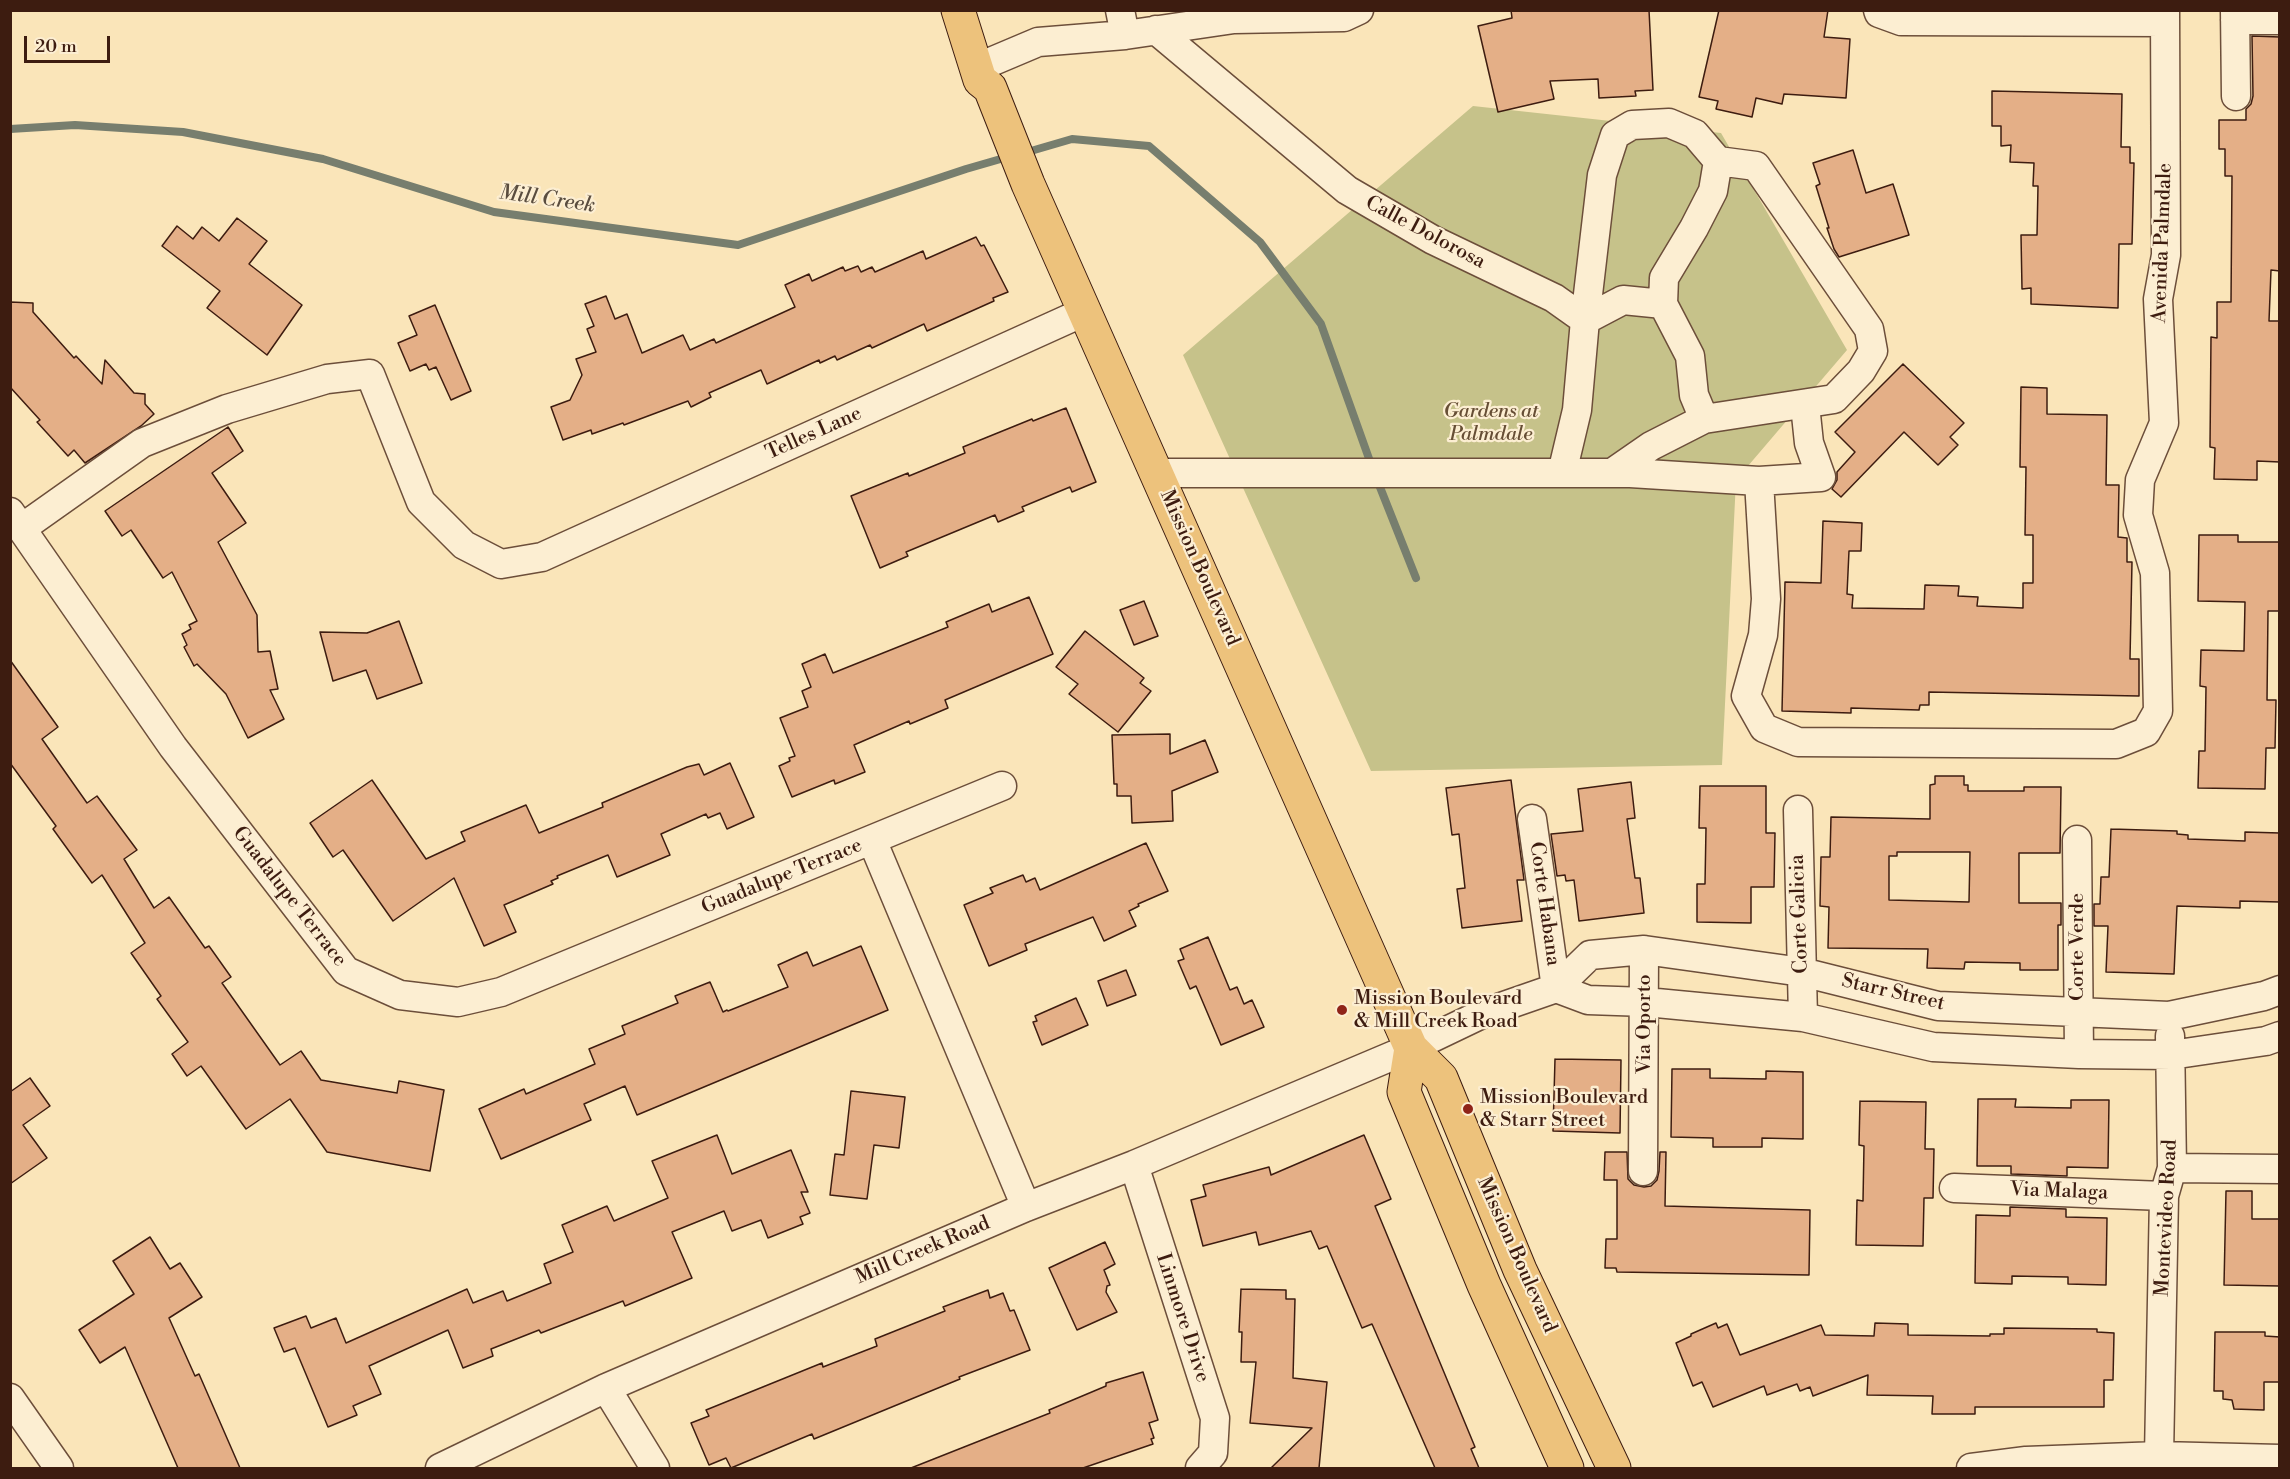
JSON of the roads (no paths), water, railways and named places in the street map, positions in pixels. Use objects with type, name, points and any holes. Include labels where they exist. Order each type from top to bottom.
[{"type":"main road","name":"Mission Boulevard","points":[[958,10],[980,80],[991,74]]},
{"type":"main road","name":"Mission Boulevard","points":[[979,10],[1002,119],[1028,184],[1411,1048],[1441,1077],[1520,1270],[1614,1468]]},
{"type":"main road","name":"Mission Boulevard","points":[[1411,1048],[1404,1092],[1484,1284],[1567,1468]]},
{"type":"street","points":[[991,74],[1038,42],[1122,22],[1156,30],[1234,19],[1344,16],[1359,10]]},
{"type":"street","name":"Avenida Palmdale","points":[[1759,481],[1766,599],[1762,636],[1746,696],[1764,728],[1798,742],[2116,744],[2146,732],[2158,711],[2155,573],[2138,515],[2140,480],[2164,423],[2158,300],[2166,255],[2165,16],[1995,16],[1902,21],[1879,13],[1878,10]]},
{"type":"street","points":[[2236,96],[2235,15],[2280,20]]},
{"type":"street","name":"Calle Dolorosa","points":[[1156,30],[1347,190],[1433,240],[1554,298],[1585,320]]},
{"type":"street","points":[[1562,473],[1577,410],[1602,176],[1615,135],[1632,125],[1669,123],[1695,134],[1718,161],[1756,166],[1869,329],[1873,351],[1861,371],[1834,399],[1704,419],[1651,446],[1611,473]]},
{"type":"street","points":[[1704,419],[1694,395],[1690,356],[1663,304],[1664,278],[1713,191],[1718,161]]},
{"type":"street","points":[[1585,320],[1623,300],[1663,304]]},
{"type":"street","name":"Telles Lane","points":[[16,520],[142,443],[226,410],[316,382],[370,374],[421,502],[464,545],[501,564],[542,557],[1086,311]]},
{"type":"street","points":[[1156,473],[1611,473],[1759,481],[1821,477],[1809,443],[1804,405]]},
{"type":"street","name":"Guadalupe Terrace","points":[[16,520],[173,747],[346,971],[400,995],[458,1002],[501,992],[1002,786]]},
{"type":"street","name":"Corte Galicia","points":[[1798,810],[1803,1017]]},
{"type":"street","name":"Corte Habana","points":[[1532,819],[1556,988]]},
{"type":"street","name":"Guadalupe Terrace","points":[[872,840],[1026,1207]]},
{"type":"street","name":"Corte Verde","points":[[2077,840],[2079,1054]]},
{"type":"street","name":"Starr Street","points":[[1411,1048],[1485,1013],[1556,988],[1590,955],[1644,950],[1802,972],[1938,1006],[2169,1016],[2264,996],[2280,990]]},
{"type":"street","name":"Via Oporto","points":[[1643,1171],[1646,1002],[1644,950]]},
{"type":"street","points":[[1556,988],[1588,1000],[1646,1002],[1803,1017],[1933,1047],[2079,1054],[2171,1055],[2266,1041],[2280,1036]]},
{"type":"street","name":"Montevideo Road","points":[[2159,1456],[2164,1196],[2172,1168],[2169,1016]]},
{"type":"street","name":"Mill Creek Road","points":[[440,1468],[606,1388],[1026,1207],[1134,1165],[1411,1048]]},
{"type":"street","name":"Linmore Drive","points":[[1134,1165],[1215,1419],[1213,1453],[1200,1468]]},
{"type":"street","points":[[2172,1168],[2280,1169]]},
{"type":"street","name":"Via Malaga","points":[[1954,1188],[2164,1196]]},
{"type":"street","points":[[606,1388],[655,1468]]},
{"type":"street","points":[[10,1398],[59,1468]]},
{"type":"street","points":[[1971,1468],[2026,1461],[2159,1456],[2280,1459]]},
{"type":"waterway","name":"Mill Creek","points":[[10,129],[75,125],[183,132],[323,159],[494,212],[738,245],[1011,156]]},
{"type":"waterway","points":[[1024,153],[1072,139],[1149,146],[1260,242],[1321,324],[1372,467],[1416,578]]},
{"type":"place","name":"Mission Boulevard & Mill Creek Road","points":[[1342,1010]]},
{"type":"place","name":"Mission Boulevard & Starr Street","points":[[1468,1109]]},
{"type":"park label","name":"Gardens at Palmdale","points":[[1491,424]]}]
